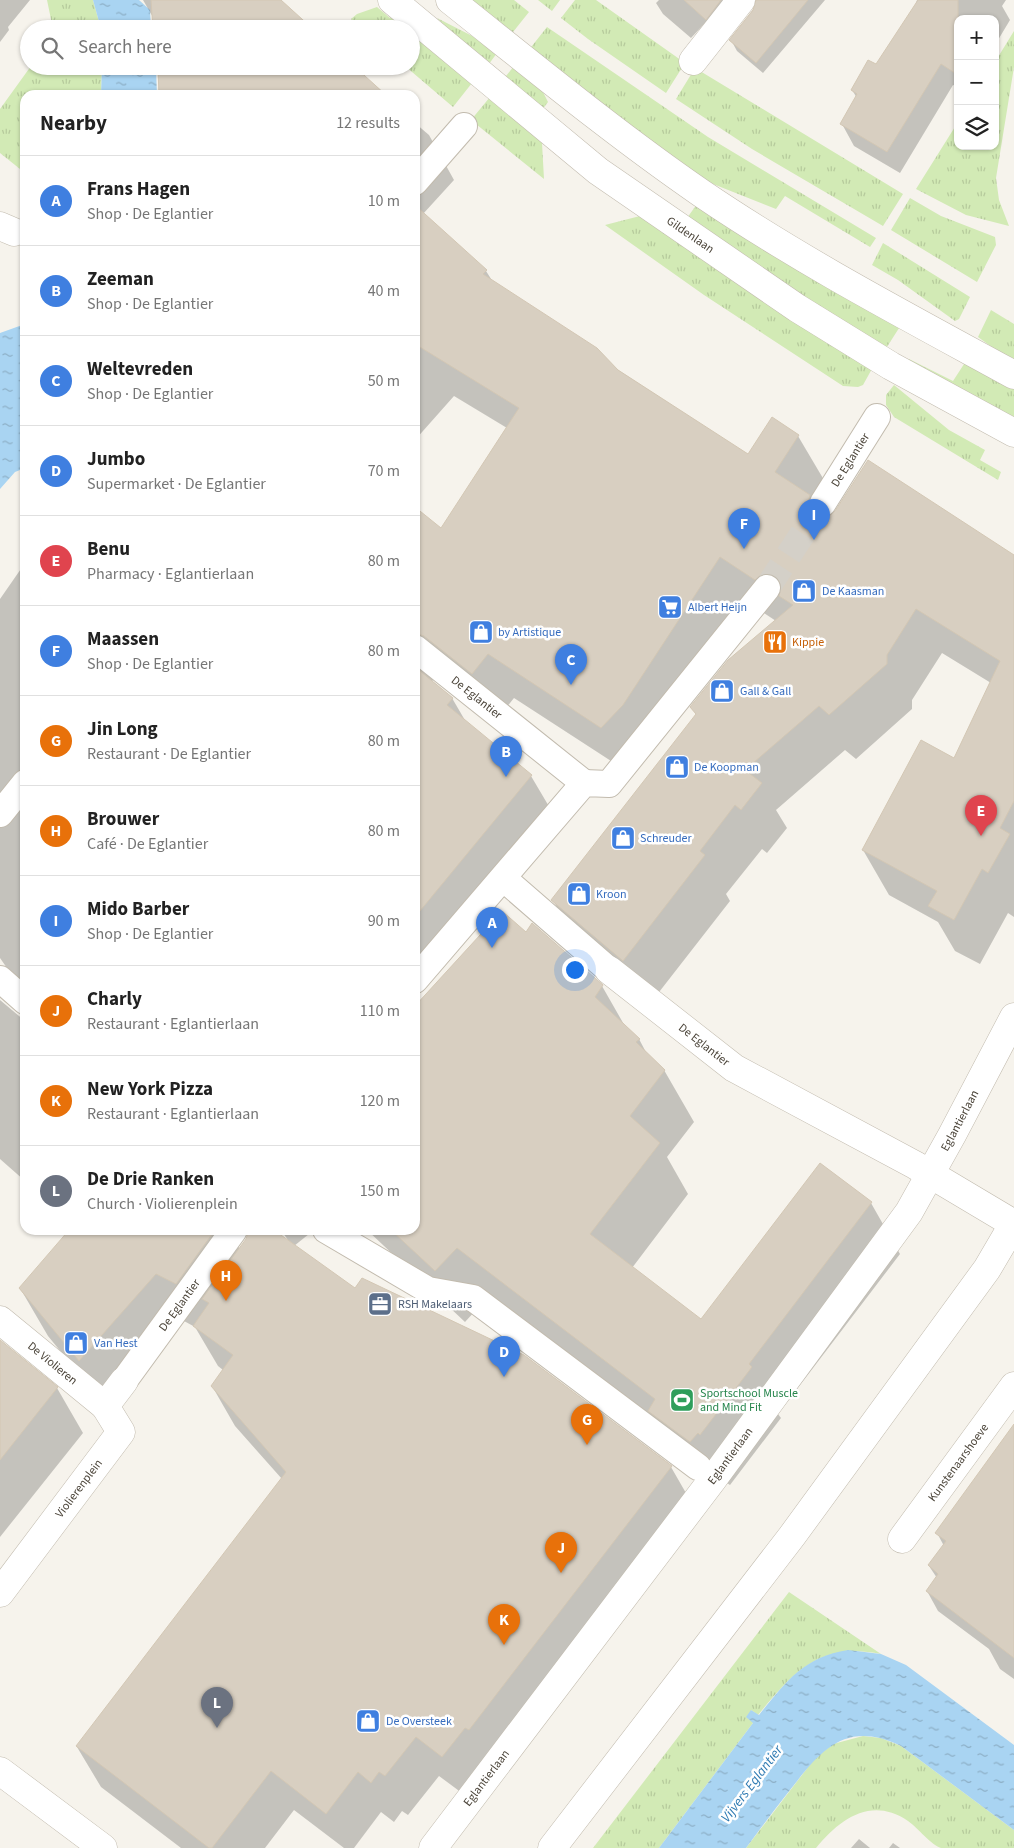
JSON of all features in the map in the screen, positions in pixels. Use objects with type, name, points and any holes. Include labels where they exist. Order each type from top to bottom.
[{"type":"street","name":"Gildenlaan","points":[[392,0],[416,20]]},
{"type":"street","points":[[450,0],[622,137],[703,194],[853,287],[1014,375]]},
{"type":"street","points":[[693,61],[740,0]]},
{"type":"street","name":"Gildenlaan","points":[[420,23],[598,171],[797,308],[891,366],[1014,433]]},
{"type":"street","points":[[420,176],[464,126]]},
{"type":"street","name":"De Eglantier","points":[[823,503],[877,417]]},
{"type":"street","points":[[420,974],[584,783],[608,784],[767,588]]},
{"type":"street","name":"De Eglantier","points":[[420,652],[584,783]]},
{"type":"street","points":[[0,814],[20,789]]},
{"type":"street","name":"De Eglantier","points":[[503,878],[609,970],[734,1068],[931,1174],[1014,1224]]},
{"type":"street","points":[[0,979],[20,997]]},
{"type":"street","name":"Eglantierlaan","points":[[434,1848],[713,1479],[908,1212],[931,1174],[1014,1017]]},
{"type":"street","points":[[552,1848],[792,1536],[987,1269],[1014,1224]]},
{"type":"street","name":"De Eglantier","points":[[124,1381],[230,1235]]},
{"type":"street","points":[[334,1235],[428,1290],[473,1298],[698,1467]]},
{"type":"street","name":"De Violieren","points":[[0,1320],[105,1406]]},
{"type":"street","points":[[105,1406],[124,1381]]},
{"type":"street","name":"Kunstenaarshoeve","points":[[902,1539],[1014,1386]]},
{"type":"street","name":"Violierenplein","points":[[0,1593],[121,1432],[105,1406]]},
{"type":"street","points":[[0,1771],[103,1848]]},
{"type":"green space","points":[[47,0],[93,0],[99,20],[51,20]]},
{"type":"green space","points":[[461,0],[514,0],[529,12],[509,37]]},
{"type":"green space","points":[[538,0],[560,0],[552,11]]},
{"type":"green space","points":[[575,0],[596,0],[685,63],[666,93],[561,18]]},
{"type":"green space","points":[[377,7],[390,18],[393,15],[399,20],[351,19],[357,14]]},
{"type":"green space","points":[[437,18],[482,41],[497,53],[486,68]]},
{"type":"green space","points":[[547,27],[708,137],[876,238],[870,247],[785,196],[776,209],[708,182],[528,51]]},
{"type":"green space","points":[[1014,31],[1014,67],[996,178],[999,200],[1009,226],[966,215],[916,189],[954,128],[954,150],[999,150],[999,55]]},
{"type":"green space","points":[[420,39],[472,83],[453,107],[416,75],[420,75]]},
{"type":"green space","points":[[514,66],[542,90],[548,102],[542,110],[502,81]]},
{"type":"green space","points":[[695,68],[903,194],[883,226],[752,149],[676,99]]},
{"type":"green space","points":[[25,75],[102,75],[101,90],[20,90],[20,169],[0,153],[0,109]]},
{"type":"green space","points":[[490,97],[544,140],[542,143],[544,179],[471,120]]},
{"type":"green space","points":[[910,198],[941,216],[995,237],[996,245],[977,282],[891,230]]},
{"type":"green space","points":[[697,204],[901,325],[885,350],[784,287],[687,218]]},
{"type":"green space","points":[[640,216],[873,367],[863,385],[858,387],[843,386],[704,295],[605,225]]},
{"type":"green space","points":[[883,243],[970,297],[959,319],[955,321],[898,280],[872,265]]},
{"type":"green space","points":[[991,310],[1014,324],[1014,363],[978,337]]},
{"type":"green space","points":[[909,359],[953,381],[966,361],[1014,387],[1014,421],[907,363]]},
{"type":"green space","points":[[894,385],[949,430],[985,450],[980,460],[1001,472],[998,480],[894,417],[886,405],[886,395]]},
{"type":"green space","points":[[789,1592],[881,1654],[859,1651],[841,1652],[824,1657],[796,1674],[758,1715],[751,1710],[753,1723],[659,1848],[593,1848]]},
{"type":"green space","points":[[863,1736],[881,1738],[901,1746],[1014,1830],[1014,1848],[941,1848],[933,1844],[908,1821],[894,1814],[869,1811],[857,1814],[846,1820],[825,1837],[816,1848],[746,1848],[815,1758],[833,1744]]},
{"type":"water","points":[[93,0],[139,0],[150,10],[151,20],[99,20]]},
{"type":"water","points":[[102,75],[156,75],[157,90],[101,90]]},
{"type":"water","points":[[20,326],[20,470],[15,472],[0,489],[0,333]]},
{"type":"water","name":"Vijvers Eglantier","points":[[848,1650],[881,1654],[906,1665],[1014,1745],[1014,1830],[901,1746],[882,1739],[865,1736],[850,1738],[837,1743],[813,1762],[746,1848],[659,1848],[753,1723],[746,1717],[751,1710],[759,1715],[787,1682],[807,1665],[832,1653]]},
{"type":"building","points":[[151,0],[281,0],[303,20],[152,20]]},
{"type":"building","points":[[684,0],[721,0],[706,20]]},
{"type":"building","points":[[756,0],[808,0],[756,63],[729,40],[753,10]]},
{"type":"building","points":[[918,0],[958,0],[958,15],[954,15],[954,72],[941,64],[887,152],[840,124],[857,94],[851,90],[868,60],[876,64]]},
{"type":"building","points":[[158,75],[364,75],[380,90],[159,90]]},
{"type":"building","points":[[420,210],[487,270],[483,274],[597,348],[618,370],[748,454],[772,417],[799,435],[775,472],[810,495],[808,502],[810,510],[815,516],[823,518],[830,516],[835,511],[868,460],[1014,555],[1014,801],[1000,828],[1010,834],[988,873],[982,869],[954,920],[928,906],[937,891],[862,850],[921,740],[954,758],[1000,661],[916,609],[887,655],[887,664],[829,715],[819,706],[745,770],[762,783],[741,810],[735,805],[700,851],[705,855],[623,961],[551,900],[696,714],[690,707],[728,660],[793,605],[779,596],[781,583],[776,576],[770,573],[762,574],[755,580],[720,557],[623,705],[601,728],[488,654],[472,674],[420,635],[420,511],[441,528],[519,408],[420,347]]},
{"type":"building","points":[[420,671],[453,698],[447,705],[532,775],[420,911]]},
{"type":"building","points":[[502,911],[526,932],[532,923],[603,985],[595,997],[640,1039],[636,1042],[665,1070],[630,1116],[660,1143],[590,1234],[701,1319],[820,1163],[872,1202],[749,1364],[752,1367],[700,1435],[698,1433],[690,1442],[648,1411],[655,1399],[457,1248],[435,1271],[396,1235],[420,1235],[420,1001]]},
{"type":"building","points":[[65,1235],[211,1235],[176,1284],[156,1274],[79,1361],[19,1288]]},
{"type":"building","points":[[247,1235],[281,1235],[355,1288],[362,1278],[524,1355],[672,1466],[469,1730],[465,1728],[442,1757],[416,1737],[385,1776],[379,1772],[371,1783],[358,1772],[326,1814],[271,1771],[212,1848],[209,1848],[76,1746],[286,1472],[211,1386],[233,1355],[193,1326],[209,1303],[202,1299]]},
{"type":"building","points":[[0,1340],[58,1387],[0,1460]]},
{"type":"building","points":[[1014,1424],[1014,1658],[926,1591],[938,1574],[928,1565],[946,1541],[935,1533]]},
{"type":"tunnel","points":[[767,588],[823,503]]},
{"type":"place","name":"Mido Barber","points":[[814,540]]},
{"type":"place","name":"Maassen","points":[[744,549]]},
{"type":"place","name":"De Kaasman","points":[[804,591]]},
{"type":"place","name":"Albert Heijn","points":[[670,607]]},
{"type":"place","name":"by Artistique","points":[[481,632]]},
{"type":"place","name":"Kippie","points":[[775,642]]},
{"type":"place","name":"Weltevreden","points":[[571,685]]},
{"type":"place","name":"Gall & Gall","points":[[722,691]]},
{"type":"place","name":"De Koopman","points":[[677,767]]},
{"type":"place","name":"Zeeman","points":[[506,777]]},
{"type":"place","name":"Benu","points":[[981,836]]},
{"type":"place","name":"Schreuder","points":[[623,838]]},
{"type":"place","name":"Kroon","points":[[579,894]]},
{"type":"place","name":"Frans Hagen","points":[[492,948]]},
{"type":"place","name":"Brouwer","points":[[226,1301]]},
{"type":"place","name":"RSH Makelaars","points":[[380,1304]]},
{"type":"place","name":"Van Hest","points":[[76,1343]]},
{"type":"place","name":"Jumbo","points":[[504,1377]]},
{"type":"place","name":"Sportschool Muscle and Mind Fit","points":[[682,1400]]},
{"type":"place","name":"Jin Long","points":[[587,1445]]},
{"type":"place","name":"Charly","points":[[561,1573]]},
{"type":"place","name":"New York Pizza","points":[[504,1645]]},
{"type":"place","name":"De Oversteek","points":[[368,1721]]},
{"type":"place","name":"De Drie Ranken","points":[[217,1728]]}]
